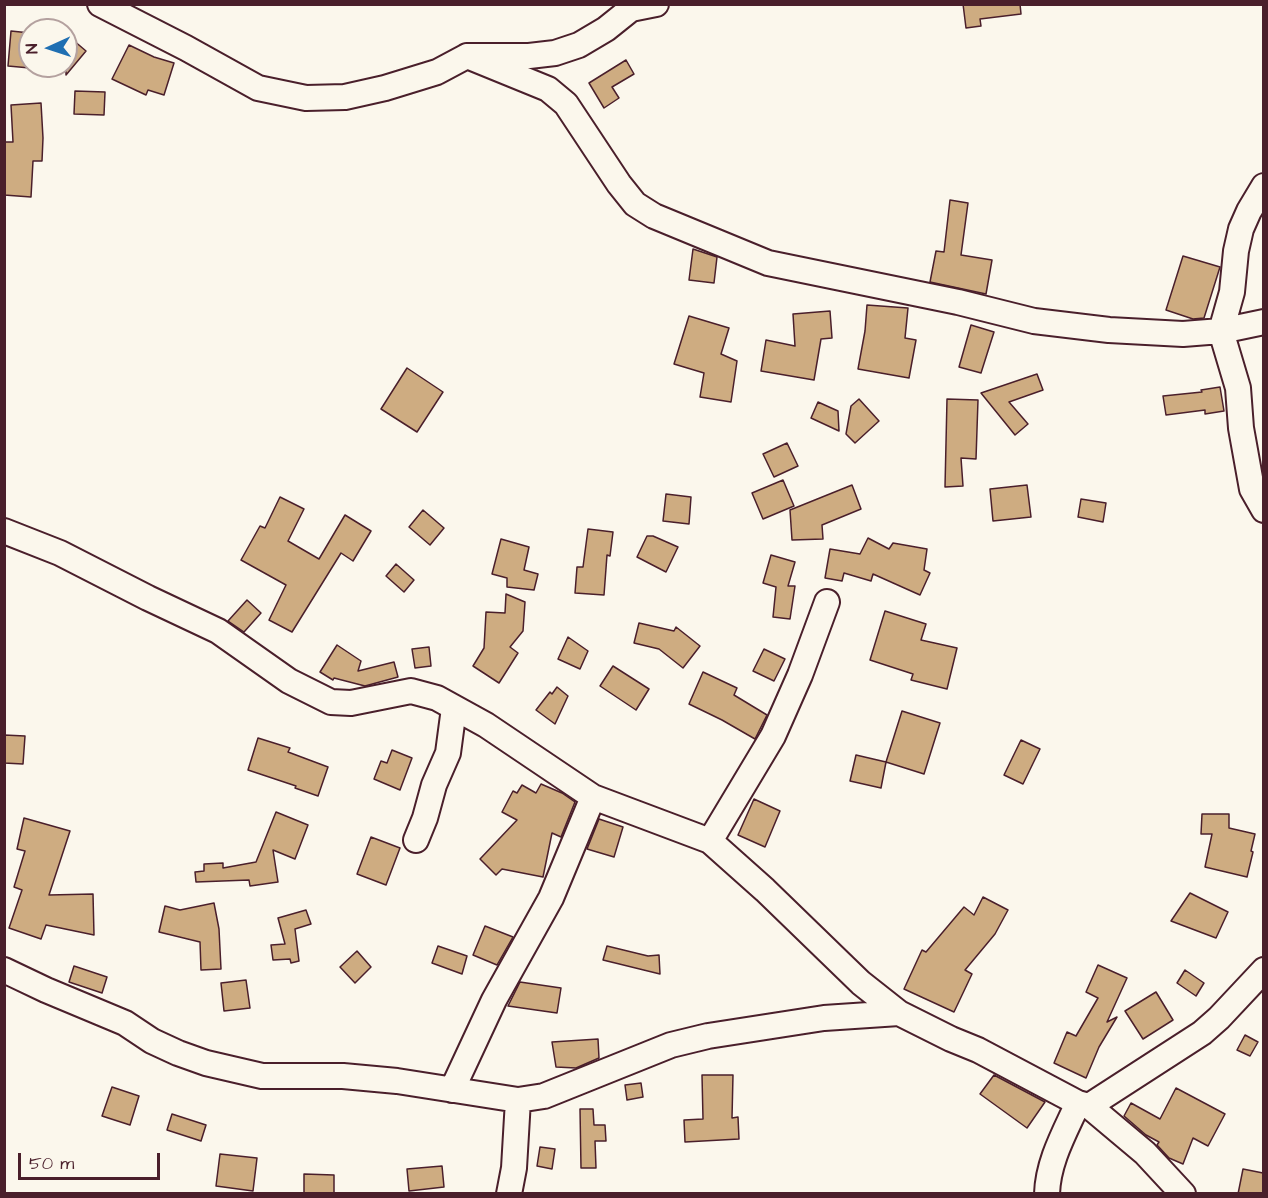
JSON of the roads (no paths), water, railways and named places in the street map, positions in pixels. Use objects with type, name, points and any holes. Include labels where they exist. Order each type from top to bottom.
[{"type":"street","points":[[100,4],[258,88],[306,98],[345,97],[386,87],[437,72],[467,56],[529,56],[555,53],[579,45],[606,29],[631,9],[656,4]]},
{"type":"street","points":[[467,56],[548,89],[566,104],[619,184],[635,204],[654,216],[768,263],[958,302],[1034,321],[1109,330],[1183,334],[1221,331],[1263,322]]},
{"type":"street","points":[[1263,186],[1241,229],[1236,251],[1232,292],[1221,331],[1238,388],[1241,428],[1252,489],[1263,510]]},
{"type":"street","points":[[4,531],[60,553],[218,631],[289,681],[331,702],[351,703],[411,691],[437,698],[486,725],[593,797],[710,841],[765,890],[853,976],[899,1013],[1084,1104],[1145,1153],[1182,1194]]},
{"type":"street","points":[[710,841],[773,736],[800,675],[827,602]]},
{"type":"street","points":[[416,840],[447,753],[454,708]]},
{"type":"street","points":[[452,1090],[494,1000],[551,898],[593,797]]},
{"type":"street","points":[[4,970],[125,1023],[152,1041],[206,1064],[262,1076],[343,1076],[398,1081],[518,1100],[544,1096],[671,1045],[708,1036],[824,1018],[899,1013]]},
{"type":"street","points":[[1047,1194],[1049,1173],[1055,1155],[1084,1104],[1202,1033],[1263,970]]},
{"type":"street","points":[[509,1194],[514,1168],[518,1100]]}]
